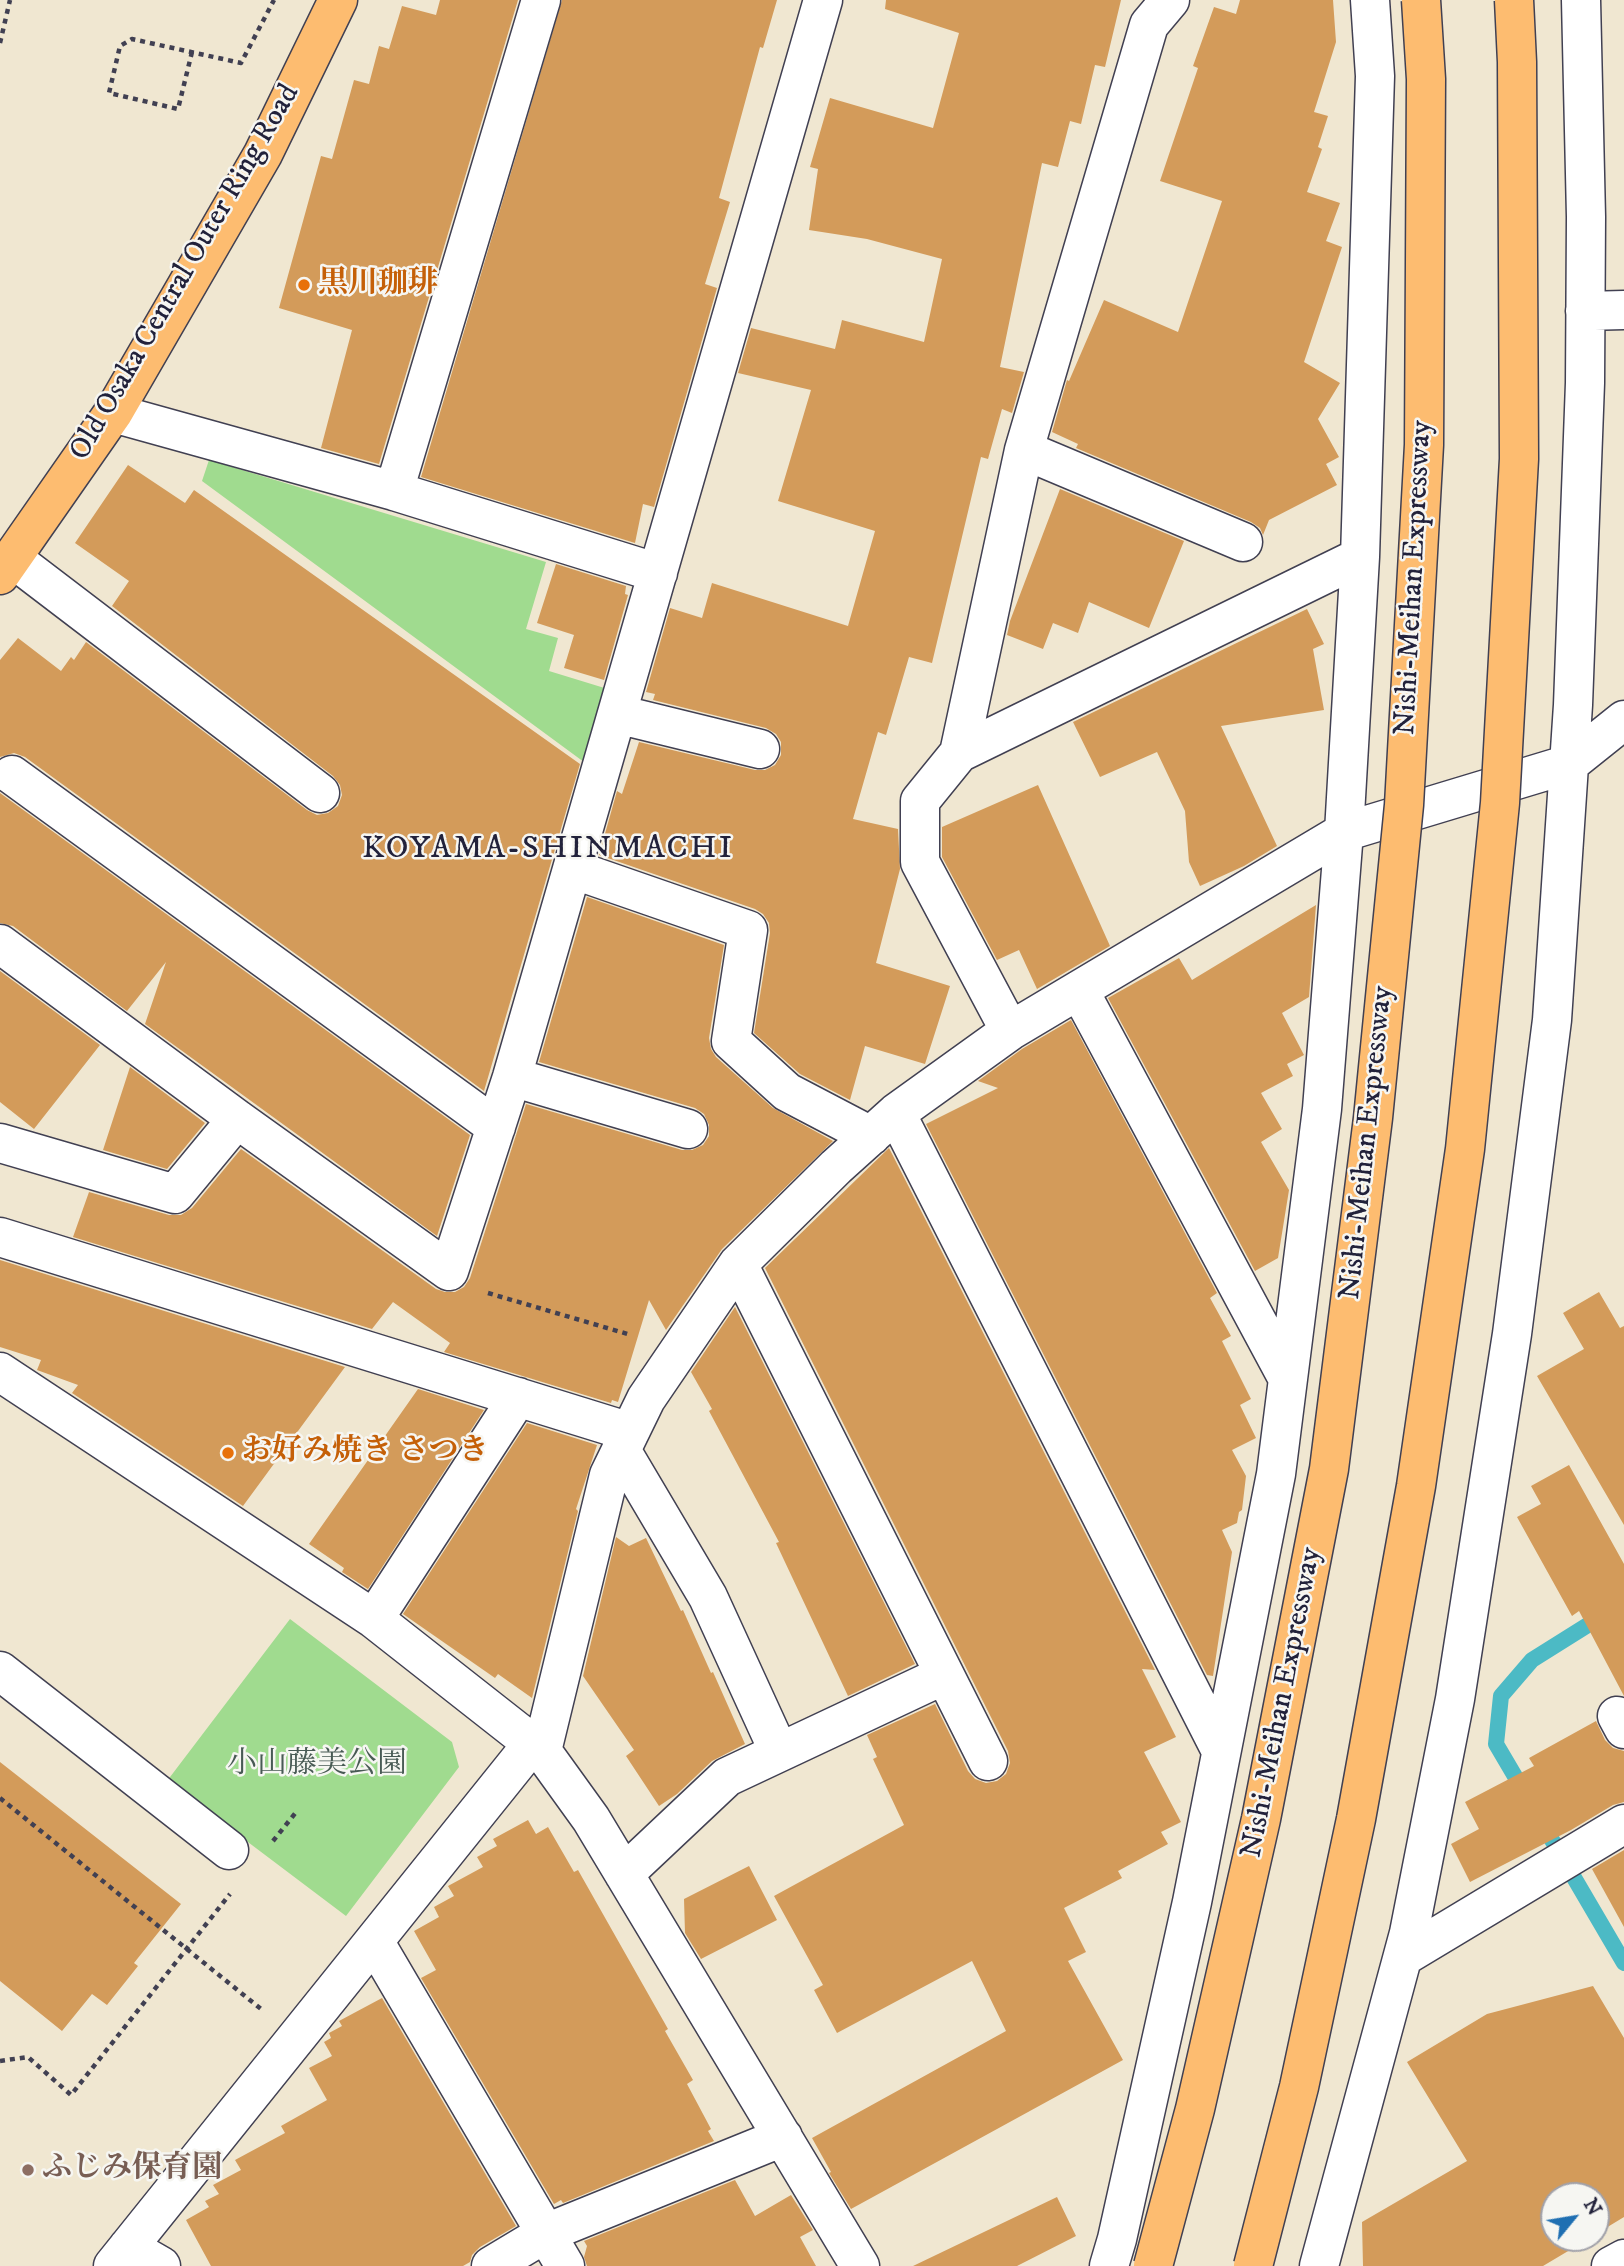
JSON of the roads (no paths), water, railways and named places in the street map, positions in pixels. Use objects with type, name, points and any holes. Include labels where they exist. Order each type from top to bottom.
[{"type":"main road","name":"Old Osaka Central Outer Ring Road","points":[[6,566],[113,413],[262,154],[338,0]]},
{"type":"main road","name":"Nishi-Meihan Expressway","points":[[1153,2266],[1195,2109],[1261,1819],[1329,1469],[1373,1118],[1404,805],[1424,445],[1426,79],[1421,0]]},
{"type":"main road","points":[[1253,2266],[1299,2087],[1356,1819],[1416,1486],[1465,1149],[1500,803],[1519,459],[1517,76],[1514,0]]},
{"type":"street","points":[[394,491],[541,0]]},
{"type":"street","points":[[0,944],[449,1271],[512,1077],[823,0]]},
{"type":"street","points":[[959,752],[1024,450],[1149,25],[1170,0]]},
{"type":"street","points":[[1109,2266],[1192,1902],[1276,1474],[1322,1109],[1344,832],[1360,557],[1375,76],[1370,0]]},
{"type":"street","points":[[1319,2266],[1403,1957],[1455,1699],[1512,1334],[1552,1020],[1569,764],[1585,383],[1586,217],[1581,0]]},
{"type":"street","points":[[1585,311],[1624,310]]},
{"type":"street","points":[[113,413],[394,491],[658,573]]},
{"type":"street","points":[[1024,450],[1243,542]]},
{"type":"street","points":[[1010,1031],[920,862],[920,800],[959,752],[1360,557]]},
{"type":"street","points":[[6,566],[320,793]]},
{"type":"street","points":[[617,714],[760,749]]},
{"type":"street","points":[[161,2266],[121,2257],[374,1941],[538,1747],[609,1475],[646,1399],[738,1264],[883,1124],[1010,1031],[1344,832],[1569,764],[1624,720]]},
{"type":"street","points":[[12,775],[496,1127]]},
{"type":"street","points":[[572,869],[748,929],[731,1041],[787,1092],[883,1124],[1220,1749]]},
{"type":"street","points":[[1079,990],[1288,1379]]},
{"type":"street","points":[[512,1077],[688,1129]]},
{"type":"street","points":[[0,1143],[175,1194],[237,1119]]},
{"type":"street","points":[[0,1237],[518,1397],[625,1441],[708,1597],[779,1752]]},
{"type":"street","points":[[738,1264],[988,1761]]},
{"type":"street","points":[[0,1372],[374,1619],[538,1747],[591,1819],[860,2266]]},
{"type":"street","points":[[374,1619],[518,1397]]},
{"type":"street","points":[[0,1671],[229,1850]]},
{"type":"street","points":[[624,1874],[727,1777],[944,1675]]},
{"type":"street","points":[[1403,1957],[1624,1824]]},
{"type":"street","points":[[374,1941],[565,2266]]},
{"type":"street","points":[[491,2266],[546,2233],[783,2137]]},
{"type":"street","points":[[1611,2266],[1624,2259]]},
{"type":"waterway","points":[[1526,1795],[1496,1744],[1501,1696],[1532,1660],[1591,1623],[1624,1609]]},
{"type":"waterway","points":[[1542,1823],[1624,1963]]},
{"type":"place","name":"黒川珈琲","points":[[304,285]]},
{"type":"place","name":"お好み焼き さつき","points":[[228,1453]]},
{"type":"place","name":"ふじみ保育園","points":[[28,2170]]},
{"type":"district","name":"KOYAMA-SHINMACHI","points":[[548,850]]},
{"type":"park label","name":"小山藤美公園","points":[[317,1766]]}]
